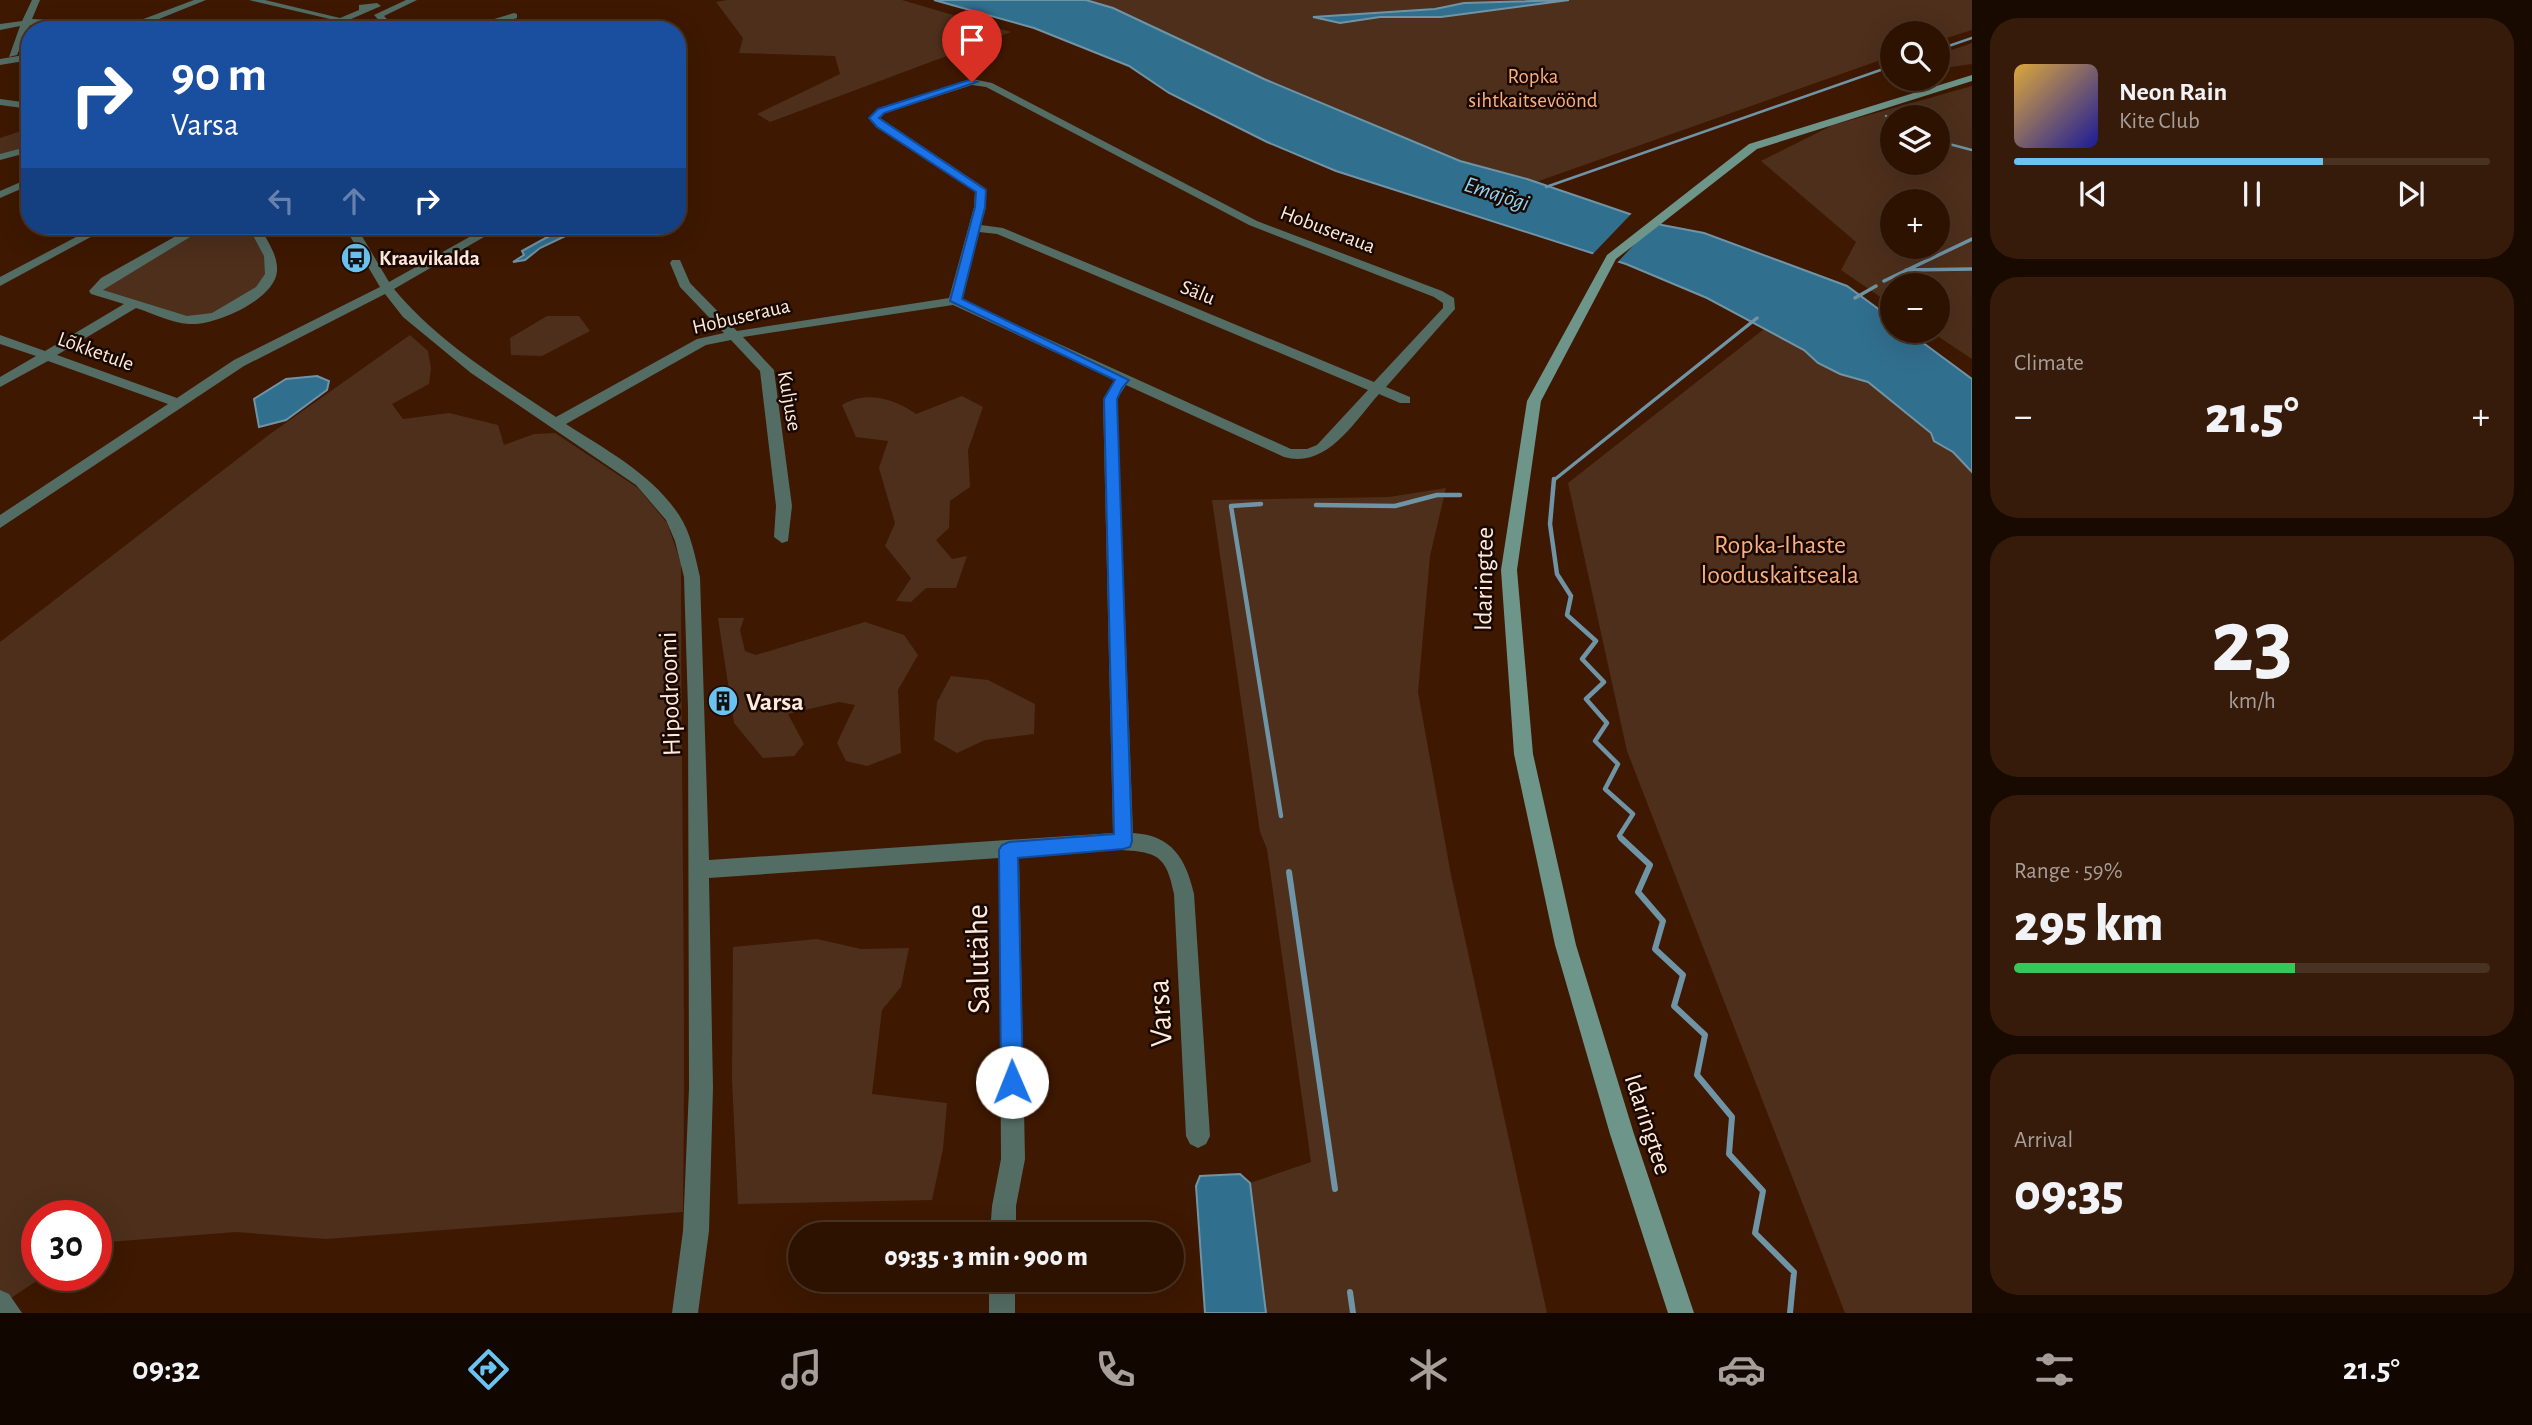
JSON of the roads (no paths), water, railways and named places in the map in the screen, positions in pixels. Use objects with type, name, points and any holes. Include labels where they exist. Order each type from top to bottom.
[{"type":"main road","name":"Idaringtee","points":[[1681,1313],[1570,963],[1541,848],[1523,754],[1510,652],[1508,582],[1511,514],[1520,447],[1542,374],[1556,342],[1586,289],[1604,264],[1651,215],[1735,155],[1840,110],[1915,89],[1972,78]]},
{"type":"street","points":[[26,21],[36,0]]},
{"type":"street","points":[[148,21],[202,0]]},
{"type":"street","points":[[253,0],[322,14],[333,17],[335,21]]},
{"type":"street","points":[[384,21],[378,15],[412,0]]},
{"type":"street","points":[[347,21],[364,12]]},
{"type":"street","points":[[495,21],[514,16]]},
{"type":"street","points":[[0,27],[21,24]]},
{"type":"street","points":[[12,59],[21,34]]},
{"type":"street","name":"Hobuseraua","points":[[554,424],[702,342],[955,301],[1289,454],[1301,455],[1322,448],[1446,314],[1450,305],[1445,298],[1253,223],[986,84],[963,83],[876,113],[874,118],[876,123],[981,190],[981,201],[955,301]]},
{"type":"street","points":[[0,102],[21,105]]},
{"type":"street","points":[[0,157],[21,151]]},
{"type":"street","points":[[0,195],[21,185]]},
{"type":"street","name":"Sälu","points":[[974,228],[999,231],[1405,400]]},
{"type":"street","points":[[0,282],[88,235]]},
{"type":"street","points":[[186,235],[104,281],[95,290],[195,321],[217,316],[260,290],[271,274],[270,256],[261,243],[260,235]]},
{"type":"street","name":"Hipodroomi","points":[[355,235],[386,287],[408,314],[447,348],[554,424],[641,481],[673,519],[683,541],[692,577],[700,1101],[696,1231],[685,1313]]},
{"type":"street","points":[[0,523],[258,351],[386,287],[481,235]]},
{"type":"street","name":"Kuljuse","points":[[676,263],[684,284],[767,370],[784,506],[782,537]]},
{"type":"street","points":[[0,383],[134,304]]},
{"type":"street","name":"Lõkketule","points":[[0,339],[178,403]]},
{"type":"street","points":[[1123,380],[1116,386],[1111,399],[1123,841]]},
{"type":"street","name":"Varsa","points":[[698,870],[1123,841],[1149,843],[1158,847],[1173,858],[1184,894],[1198,1136]]},
{"type":"street","name":"Salutähe","points":[[1003,1222],[1013,1159],[1009,850]]},
{"type":"street","points":[[1002,1292],[1002,1313]]},
{"type":"street","points":[[0,1303],[9,1313]]},
{"type":"water","name":"Emajõgi","points":[[934,0],[1086,0],[1113,8],[1264,79],[1460,161],[1527,179],[1662,225],[1704,233],[1847,286],[1880,310],[1880,343],[1923,343],[1972,379],[1972,472],[1953,452],[1934,441],[1931,433],[1868,382],[1840,374],[1818,363],[1804,350],[1707,298],[1626,264],[1336,171],[1267,142],[1169,93],[1129,66],[1034,28]]},
{"type":"water","points":[[1569,0],[1441,17],[1380,17],[1340,23],[1313,17],[1435,9],[1464,3]]},
{"type":"water","points":[[551,235],[567,235],[540,248],[525,260],[513,262],[524,255],[522,251]]},
{"type":"water","points":[[317,376],[329,381],[327,390],[286,420],[259,427],[254,399],[286,379]]},
{"type":"water","points":[[1240,1174],[1250,1183],[1266,1313],[1205,1313],[1196,1186],[1200,1176]]},
{"type":"waterway","points":[[1950,46],[1972,38]]},
{"type":"waterway","points":[[1546,187],[1880,70]]},
{"type":"waterway","points":[[1950,144],[1972,150]]},
{"type":"waterway","points":[[1907,270],[1972,239]]},
{"type":"waterway","points":[[1907,270],[1972,269]]},
{"type":"waterway","points":[[1901,273],[1907,270]]},
{"type":"waterway","points":[[1855,298],[1876,286]]},
{"type":"waterway","points":[[1554,480],[1757,318]]},
{"type":"waterway","points":[[1554,479],[1550,524],[1557,574],[1571,596],[1567,615],[1596,641],[1582,659],[1604,682],[1586,699],[1607,723],[1595,741],[1618,764],[1605,789],[1633,814],[1619,836],[1621,838]]},
{"type":"waterway","points":[[1316,505],[1395,506],[1437,495],[1460,495]]},
{"type":"waterway","points":[[1261,504],[1231,506],[1281,816]]},
{"type":"waterway","points":[[1621,838],[1650,865],[1638,892],[1663,921],[1655,949],[1683,975],[1674,1006],[1705,1035],[1697,1075],[1732,1117],[1729,1154],[1763,1191],[1755,1233],[1794,1272],[1790,1313]]},
{"type":"waterway","points":[[1289,872],[1335,1189]]},
{"type":"waterway","points":[[1350,1292],[1353,1313]]},
{"type":"place","name":"Kraavikalda","points":[[356,258]]},
{"type":"place","name":"Varsa","points":[[723,701]]},
{"type":"park label","name":"Ropka sihtkaitsevöönd","points":[[1533,88]]},
{"type":"park label","name":"Ropka-Ihaste looduskaitseala","points":[[1780,559]]}]
